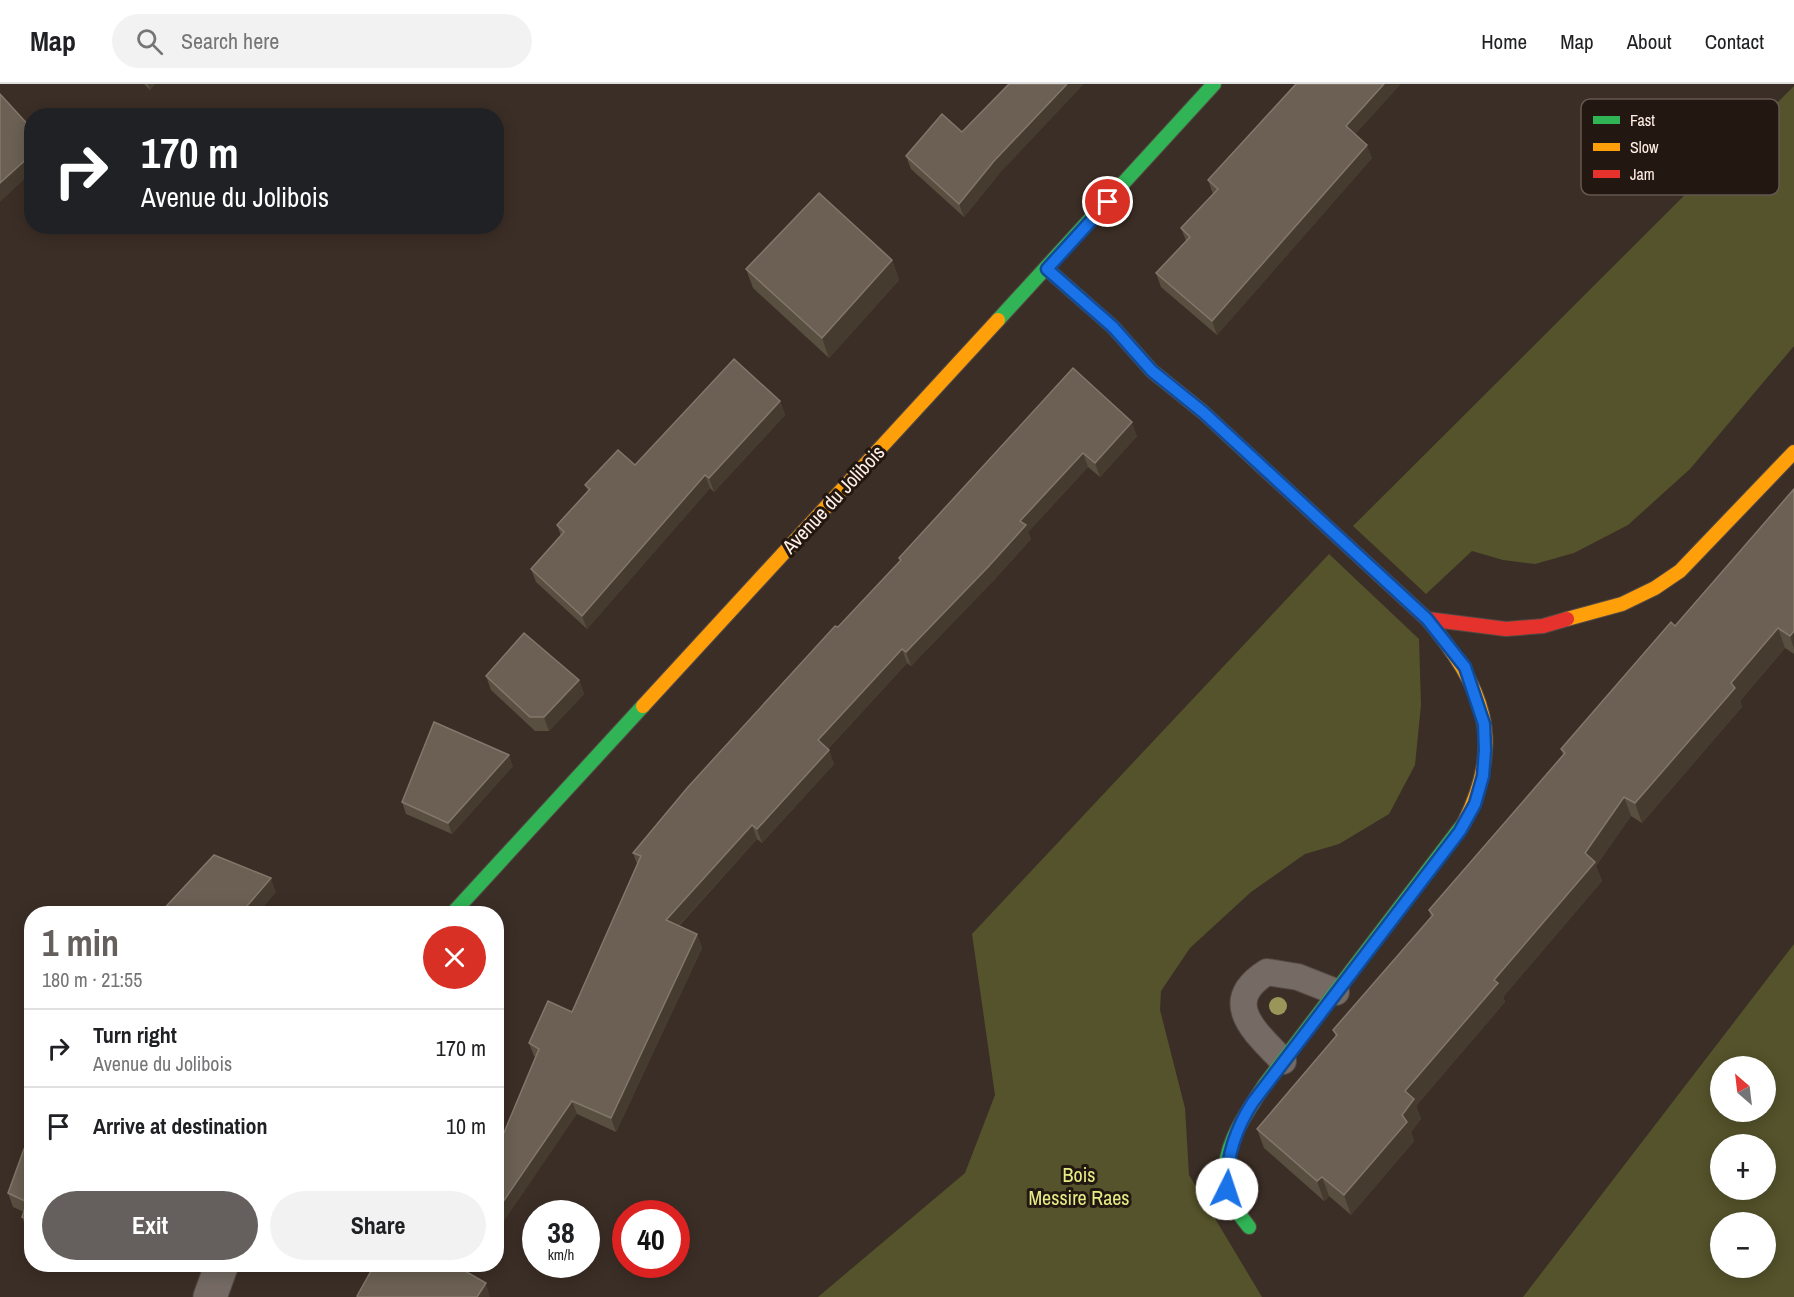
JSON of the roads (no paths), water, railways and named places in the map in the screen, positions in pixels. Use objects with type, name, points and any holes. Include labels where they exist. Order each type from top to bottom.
[{"type":"street","name":"Avenue du Jolibois","points":[[459,906],[1215,84]]},
{"type":"street","points":[[1047,269],[1113,327],[1152,371],[1203,412],[1427,619],[1465,667],[1484,724],[1483,776],[1475,804],[1460,831],[1283,1061],[1243,1118],[1230,1153],[1227,1189],[1249,1227]]},
{"type":"street","points":[[1427,619],[1506,628],[1543,626],[1622,604],[1655,588],[1680,571],[1794,452]]},
{"type":"street","points":[[210,1297],[219,1272]]},
{"type":"lane","points":[[1283,1061],[1250,1027],[1244,1016],[1243,1002],[1247,991],[1256,979],[1267,972],[1298,977],[1336,992]]},
{"type":"park label","name":"Bois Messire Raes","points":[[1079,1186]]}]
